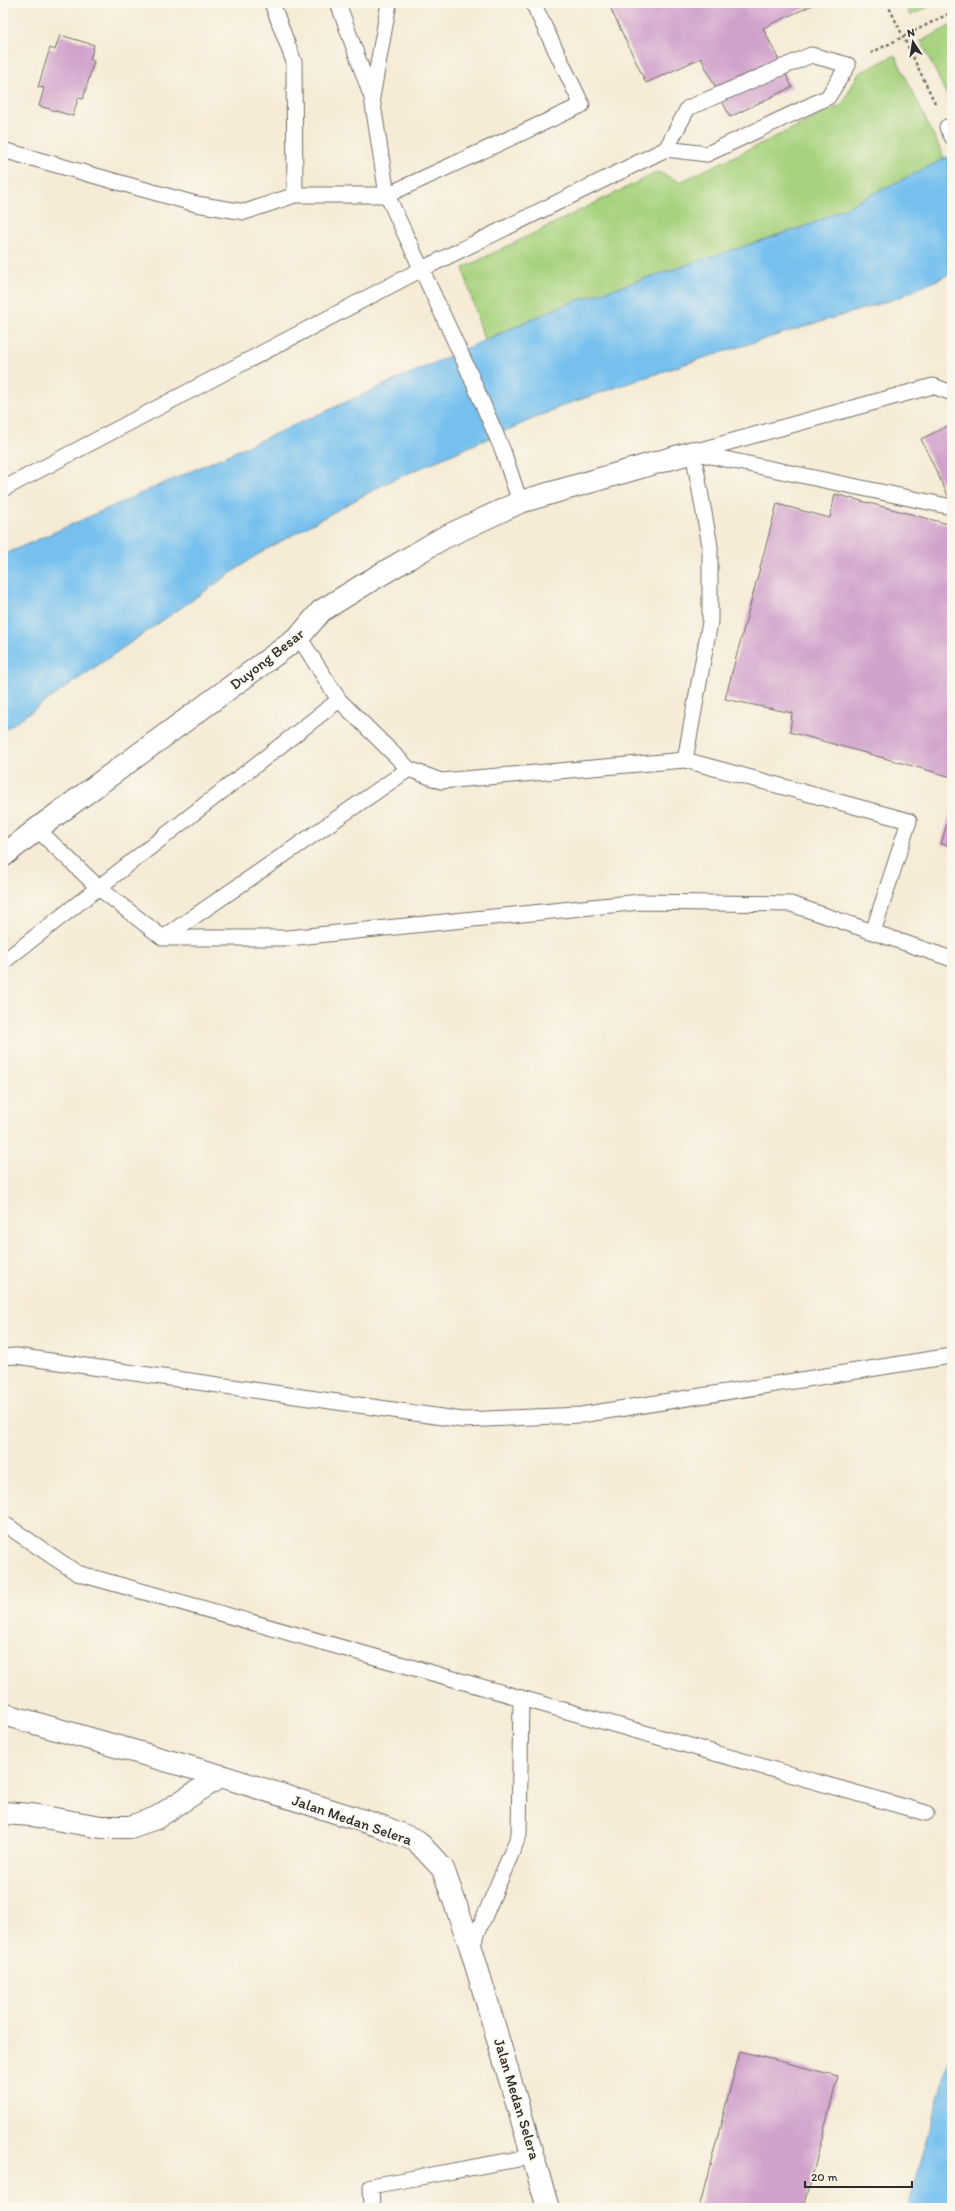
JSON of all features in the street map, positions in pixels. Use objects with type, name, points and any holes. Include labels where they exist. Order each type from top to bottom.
[{"type":"street","name":"Duyong Besar","points":[[3,856],[37,829],[299,637],[321,612],[373,579],[443,538],[520,502],[693,452]]},
{"type":"street","name":"Jalan Medan Selera","points":[[3,1714],[221,1776],[383,1827],[417,1841],[443,1869],[471,1948],[535,2156],[548,2208]]},
{"type":"street","points":[[3,1813],[32,1815],[101,1827],[130,1827],[156,1818],[221,1776]]},
{"type":"lane","points":[[272,3],[294,62],[296,195]]},
{"type":"lane","points":[[338,3],[372,98],[387,195],[420,270],[466,365],[503,451],[520,502]]},
{"type":"lane","points":[[372,98],[389,3]]},
{"type":"lane","points":[[3,150],[196,204],[244,212],[296,195],[387,195],[582,105],[533,3]]},
{"type":"lane","points":[[3,489],[420,270],[666,149],[707,154],[828,97],[848,65],[811,54],[688,108],[666,149]]},
{"type":"lane","points":[[693,452],[933,386],[952,394]]},
{"type":"lane","points":[[693,452],[952,507]]},
{"type":"lane","points":[[685,760],[710,622],[710,546],[693,452]]},
{"type":"lane","points":[[299,637],[339,700],[409,770],[441,782],[685,760],[909,821],[873,932]]},
{"type":"lane","points":[[3,962],[339,700]]},
{"type":"lane","points":[[162,938],[409,770]]},
{"type":"lane","points":[[37,829],[99,888],[162,938],[288,938],[640,902],[791,904],[952,959]]},
{"type":"lane","points":[[3,1357],[16,1356],[463,1420],[581,1415],[951,1356]]},
{"type":"lane","points":[[3,1523],[77,1573],[926,1813]]},
{"type":"lane","points":[[471,1948],[519,1835],[521,1698]]},
{"type":"lane","points":[[372,2208],[370,2186],[535,2156]]},
{"type":"path","points":[[887,3],[950,132]]},
{"type":"path","points":[[848,65],[952,12]]},
{"type":"green space","points":[[904,3],[936,3],[910,16]]},
{"type":"green space","points":[[952,25],[952,106],[921,41]]},
{"type":"green space","points":[[895,55],[945,159],[812,224],[564,305],[484,340],[463,268],[658,172],[680,182],[842,105],[858,74]]},
{"type":"water","points":[[952,155],[952,273],[898,298],[697,360],[567,404],[386,483],[260,553],[3,731],[3,555],[564,305],[812,224]]},
{"type":"water","points":[[952,2051],[952,2208],[908,2208]]},
{"type":"building","points":[[608,3],[817,3],[763,28],[792,87],[730,117],[701,58],[646,83]]},
{"type":"building","points":[[60,35],[94,45],[90,60],[94,61],[83,99],[78,98],[73,116],[39,106],[44,88],[38,87],[50,48],[55,50]]},
{"type":"building","points":[[952,424],[952,499],[950,500],[921,439]]},
{"type":"building","points":[[835,494],[952,525],[952,777],[790,732],[792,713],[725,699],[777,504],[830,518]]},
{"type":"building","points":[[952,806],[952,846],[941,844]]},
{"type":"building","points":[[740,2051],[838,2076],[804,2208],[699,2208]]}]
